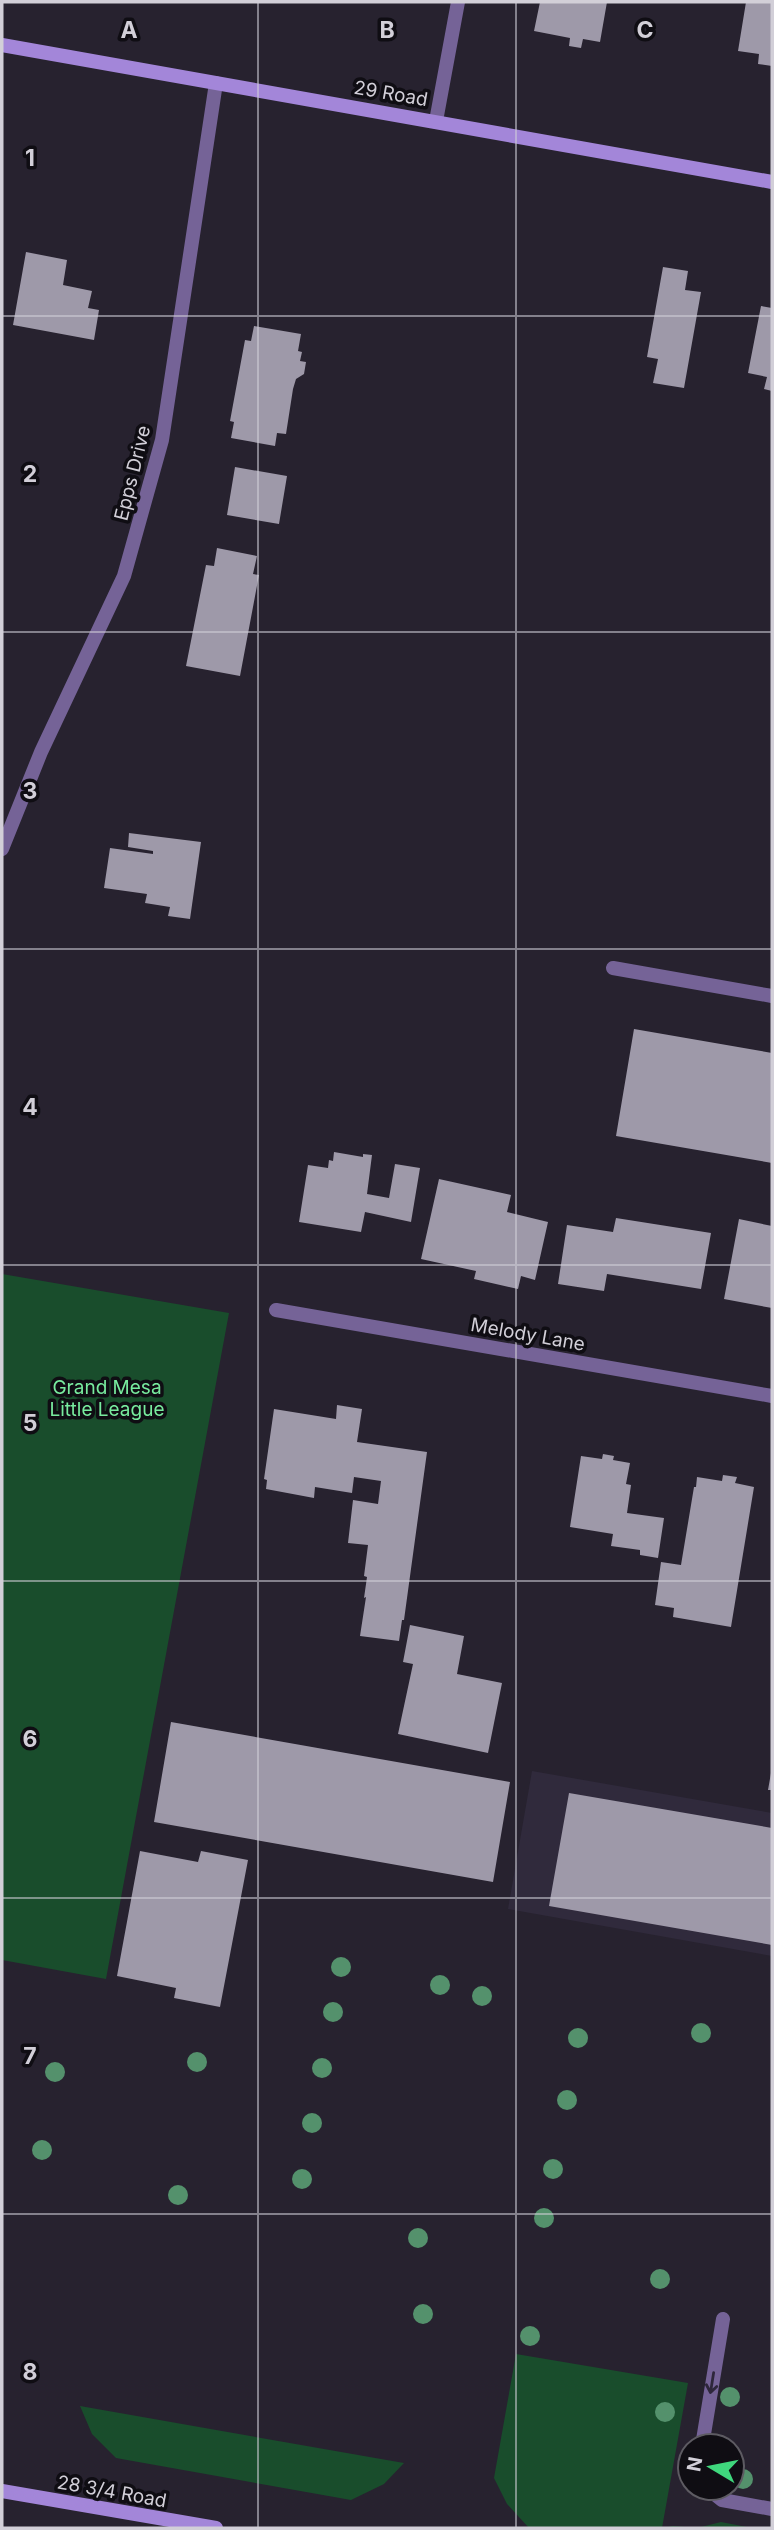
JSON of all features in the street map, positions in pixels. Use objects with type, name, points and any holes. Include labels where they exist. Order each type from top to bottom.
[{"type":"main road","name":"29 Road","points":[[2,46],[772,182]]},
{"type":"main road","name":"28 3/4 Road","points":[[2,2491],[216,2528]]},
{"type":"street","points":[[436,121],[458,2]]},
{"type":"street","name":"Epps Drive","points":[[2,849],[41,752],[128,564],[162,440],[216,83]]},
{"type":"street","points":[[613,968],[772,996]]},
{"type":"street","name":"Melody Lane","points":[[276,1310],[772,1396]]},
{"type":"street","points":[[704,2432],[723,2319]]},
{"type":"street","points":[[732,2502],[772,2510]]},
{"type":"shaded area","points":[[532,1771],[772,1813],[772,1956],[508,1909]]},
{"type":"green space","name":"Grand Mesa Little League","points":[[2,1274],[229,1313],[106,1979],[2,1960]]},
{"type":"green space","points":[[516,2354],[688,2383],[679,2432],[676,2432],[676,2450],[662,2528],[529,2528],[507,2504],[494,2478]]},
{"type":"green space","points":[[80,2406],[404,2463],[384,2484],[351,2500],[116,2458],[92,2434]]},
{"type":"green space","points":[[721,2522],[752,2528],[697,2528]]},
{"type":"green space","points":[[673,2526],[697,2528],[662,2528]]},
{"type":"building","points":[[540,2],[607,2],[600,42],[583,39],[581,48],[569,46],[570,38],[534,31]]},
{"type":"building","points":[[746,2],[772,2],[772,66],[758,64],[759,54],[738,51]]},
{"type":"building","points":[[26,252],[67,260],[63,285],[92,291],[88,308],[99,310],[94,340],[13,325]]},
{"type":"building","points":[[663,267],[688,271],[685,290],[701,292],[684,388],[653,383],[658,359],[647,357]]},
{"type":"building","points":[[761,306],[772,308],[772,391],[764,389],[767,377],[748,373]]},
{"type":"building","points":[[254,326],[301,334],[298,351],[302,352],[300,361],[306,362],[304,374],[296,379],[293,389],[286,434],[277,433],[275,446],[231,438],[234,422],[230,421],[245,340],[251,341]]},
{"type":"building","points":[[235,467],[287,476],[279,524],[227,515]]},
{"type":"building","points":[[217,548],[257,556],[253,574],[259,575],[240,676],[186,666],[206,565],[214,566]]},
{"type":"building","points":[[129,833],[201,842],[190,919],[168,916],[170,907],[145,903],[147,894],[104,888],[110,848],[153,854],[153,851],[128,847]]},
{"type":"building","points":[[634,1029],[772,1053],[772,1163],[616,1136]]},
{"type":"building","points":[[334,1152],[363,1157],[363,1154],[372,1155],[367,1194],[389,1198],[395,1164],[420,1168],[411,1222],[365,1212],[361,1232],[299,1222],[308,1165],[328,1168],[329,1160],[333,1161]]},
{"type":"building","points":[[439,1179],[511,1195],[507,1212],[548,1222],[535,1280],[521,1276],[518,1289],[474,1279],[476,1271],[421,1259]]},
{"type":"building","points":[[616,1218],[711,1233],[701,1289],[607,1274],[604,1291],[558,1284],[567,1225],[613,1232]]},
{"type":"building","points":[[739,1219],[772,1226],[772,1308],[724,1299]]},
{"type":"building","points":[[337,1405],[362,1409],[357,1442],[427,1452],[399,1641],[360,1636],[366,1597],[364,1598],[367,1577],[364,1576],[368,1545],[348,1543],[353,1500],[378,1504],[381,1481],[354,1477],[352,1493],[315,1487],[314,1498],[266,1489],[267,1480],[264,1479],[274,1409],[336,1419]]},
{"type":"building","points":[[603,1454],[614,1456],[613,1460],[630,1463],[626,1484],[631,1485],[627,1513],[664,1518],[658,1558],[640,1555],[640,1550],[611,1546],[613,1534],[570,1527],[581,1456],[602,1459]]},
{"type":"building","points":[[723,1475],[737,1477],[735,1483],[754,1487],[731,1627],[673,1617],[674,1608],[655,1605],[661,1562],[681,1565],[697,1477],[722,1481]]},
{"type":"building","points":[[410,1625],[464,1636],[457,1674],[502,1683],[488,1753],[398,1734],[413,1664],[403,1662]]},
{"type":"building","points":[[171,1722],[510,1782],[493,1882],[154,1822]]},
{"type":"building","points":[[771,1773],[772,1790],[768,1790]]},
{"type":"building","points":[[569,1793],[772,1828],[772,1945],[549,1906]]},
{"type":"building","points":[[140,1851],[198,1862],[201,1851],[248,1860],[220,2007],[174,1998],[176,1988],[117,1976]]}]
